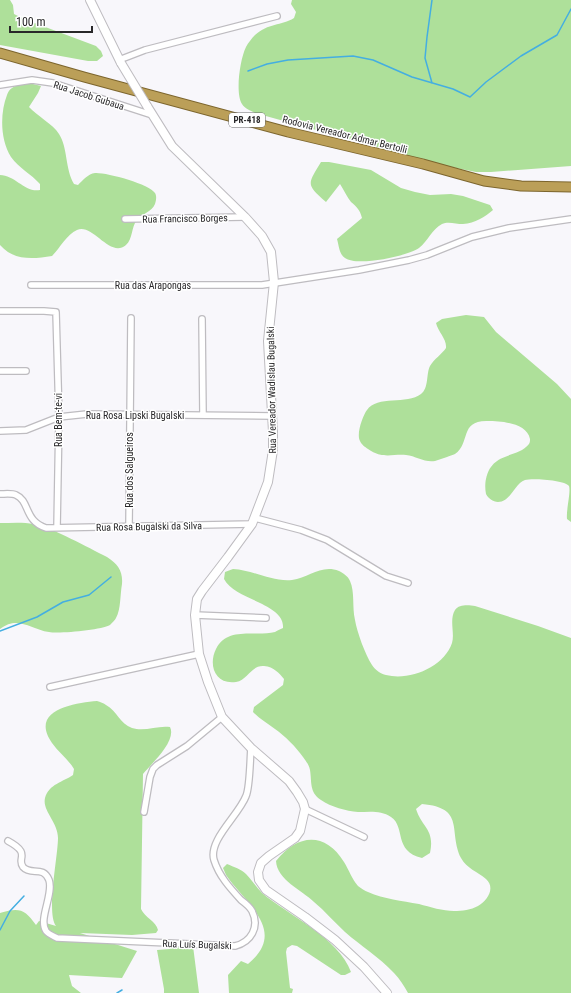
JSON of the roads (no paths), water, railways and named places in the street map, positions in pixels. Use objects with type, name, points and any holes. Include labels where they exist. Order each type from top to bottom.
[{"type":"highway","name":"Rodovia Vereador Admar Bertolli","points":[[0,53],[288,132],[423,164],[484,181],[521,186],[571,187]]},
{"type":"main road","name":"Rua Vereador Wadislau Bugalski","points":[[90,0],[120,61],[152,116],[172,146],[245,217],[262,236],[271,252],[274,282],[268,341],[273,450],[268,482],[253,521],[197,599],[195,614],[199,654],[222,717],[251,748],[289,781],[303,802],[305,809]]},
{"type":"main road","points":[[305,809],[300,831],[295,838],[261,863],[258,872],[259,880],[266,890],[335,940],[364,967],[387,993]]},
{"type":"street","points":[[120,61],[145,50],[277,16]]},
{"type":"street","name":"Rua Jacob Gubaua","points":[[0,85],[32,80],[53,83],[152,116]]},
{"type":"street","name":"Rua Francisco Borges","points":[[125,219],[245,217]]},
{"type":"street","name":"Rua das Arapongas","points":[[31,285],[251,286],[359,270],[409,260],[427,255],[472,236],[509,228],[571,219]]},
{"type":"street","name":"Rua Bem-te-vi","points":[[0,311],[56,312],[59,417],[57,528]]},
{"type":"street","name":"Rua dos Salgueiros","points":[[130,526],[129,414],[131,318]]},
{"type":"street","points":[[202,318],[203,415]]},
{"type":"street","points":[[0,371],[26,370]]},
{"type":"street","name":"Rua Rosa Lipski Bugalski","points":[[0,431],[26,430],[59,417],[87,414],[272,416]]},
{"type":"street","name":"Rua Rosa Bugalski da Silva","points":[[0,494],[15,494],[21,498],[31,518],[37,526],[46,528],[253,521],[301,530],[327,540],[386,576],[408,583]]},
{"type":"street","points":[[195,614],[266,618]]},
{"type":"street","points":[[50,687],[199,654]]},
{"type":"street","points":[[144,812],[150,777],[153,769],[187,746],[222,717]]},
{"type":"street","name":"Rua Luís Bugalski","points":[[8,841],[21,850],[23,854],[22,864],[24,868],[30,871],[41,871],[46,875],[49,881],[44,925],[47,932],[57,938],[235,946],[243,944],[250,938],[255,923],[252,911],[219,873],[213,858],[214,848],[219,838],[240,809],[247,795],[251,748]]},
{"type":"street","points":[[305,809],[364,837]]},
{"type":"waterway","points":[[432,0],[425,58],[432,83]]},
{"type":"waterway","points":[[248,71],[267,64],[288,60],[353,56],[373,60],[412,77],[453,89],[470,97],[486,82],[521,56],[557,35],[571,9]]},
{"type":"waterway","points":[[0,631],[37,617],[63,602],[89,595],[111,577]]},
{"type":"waterway","points":[[0,930],[10,911],[24,896]]},
{"type":"waterway","points":[[117,993],[122,990]]}]
